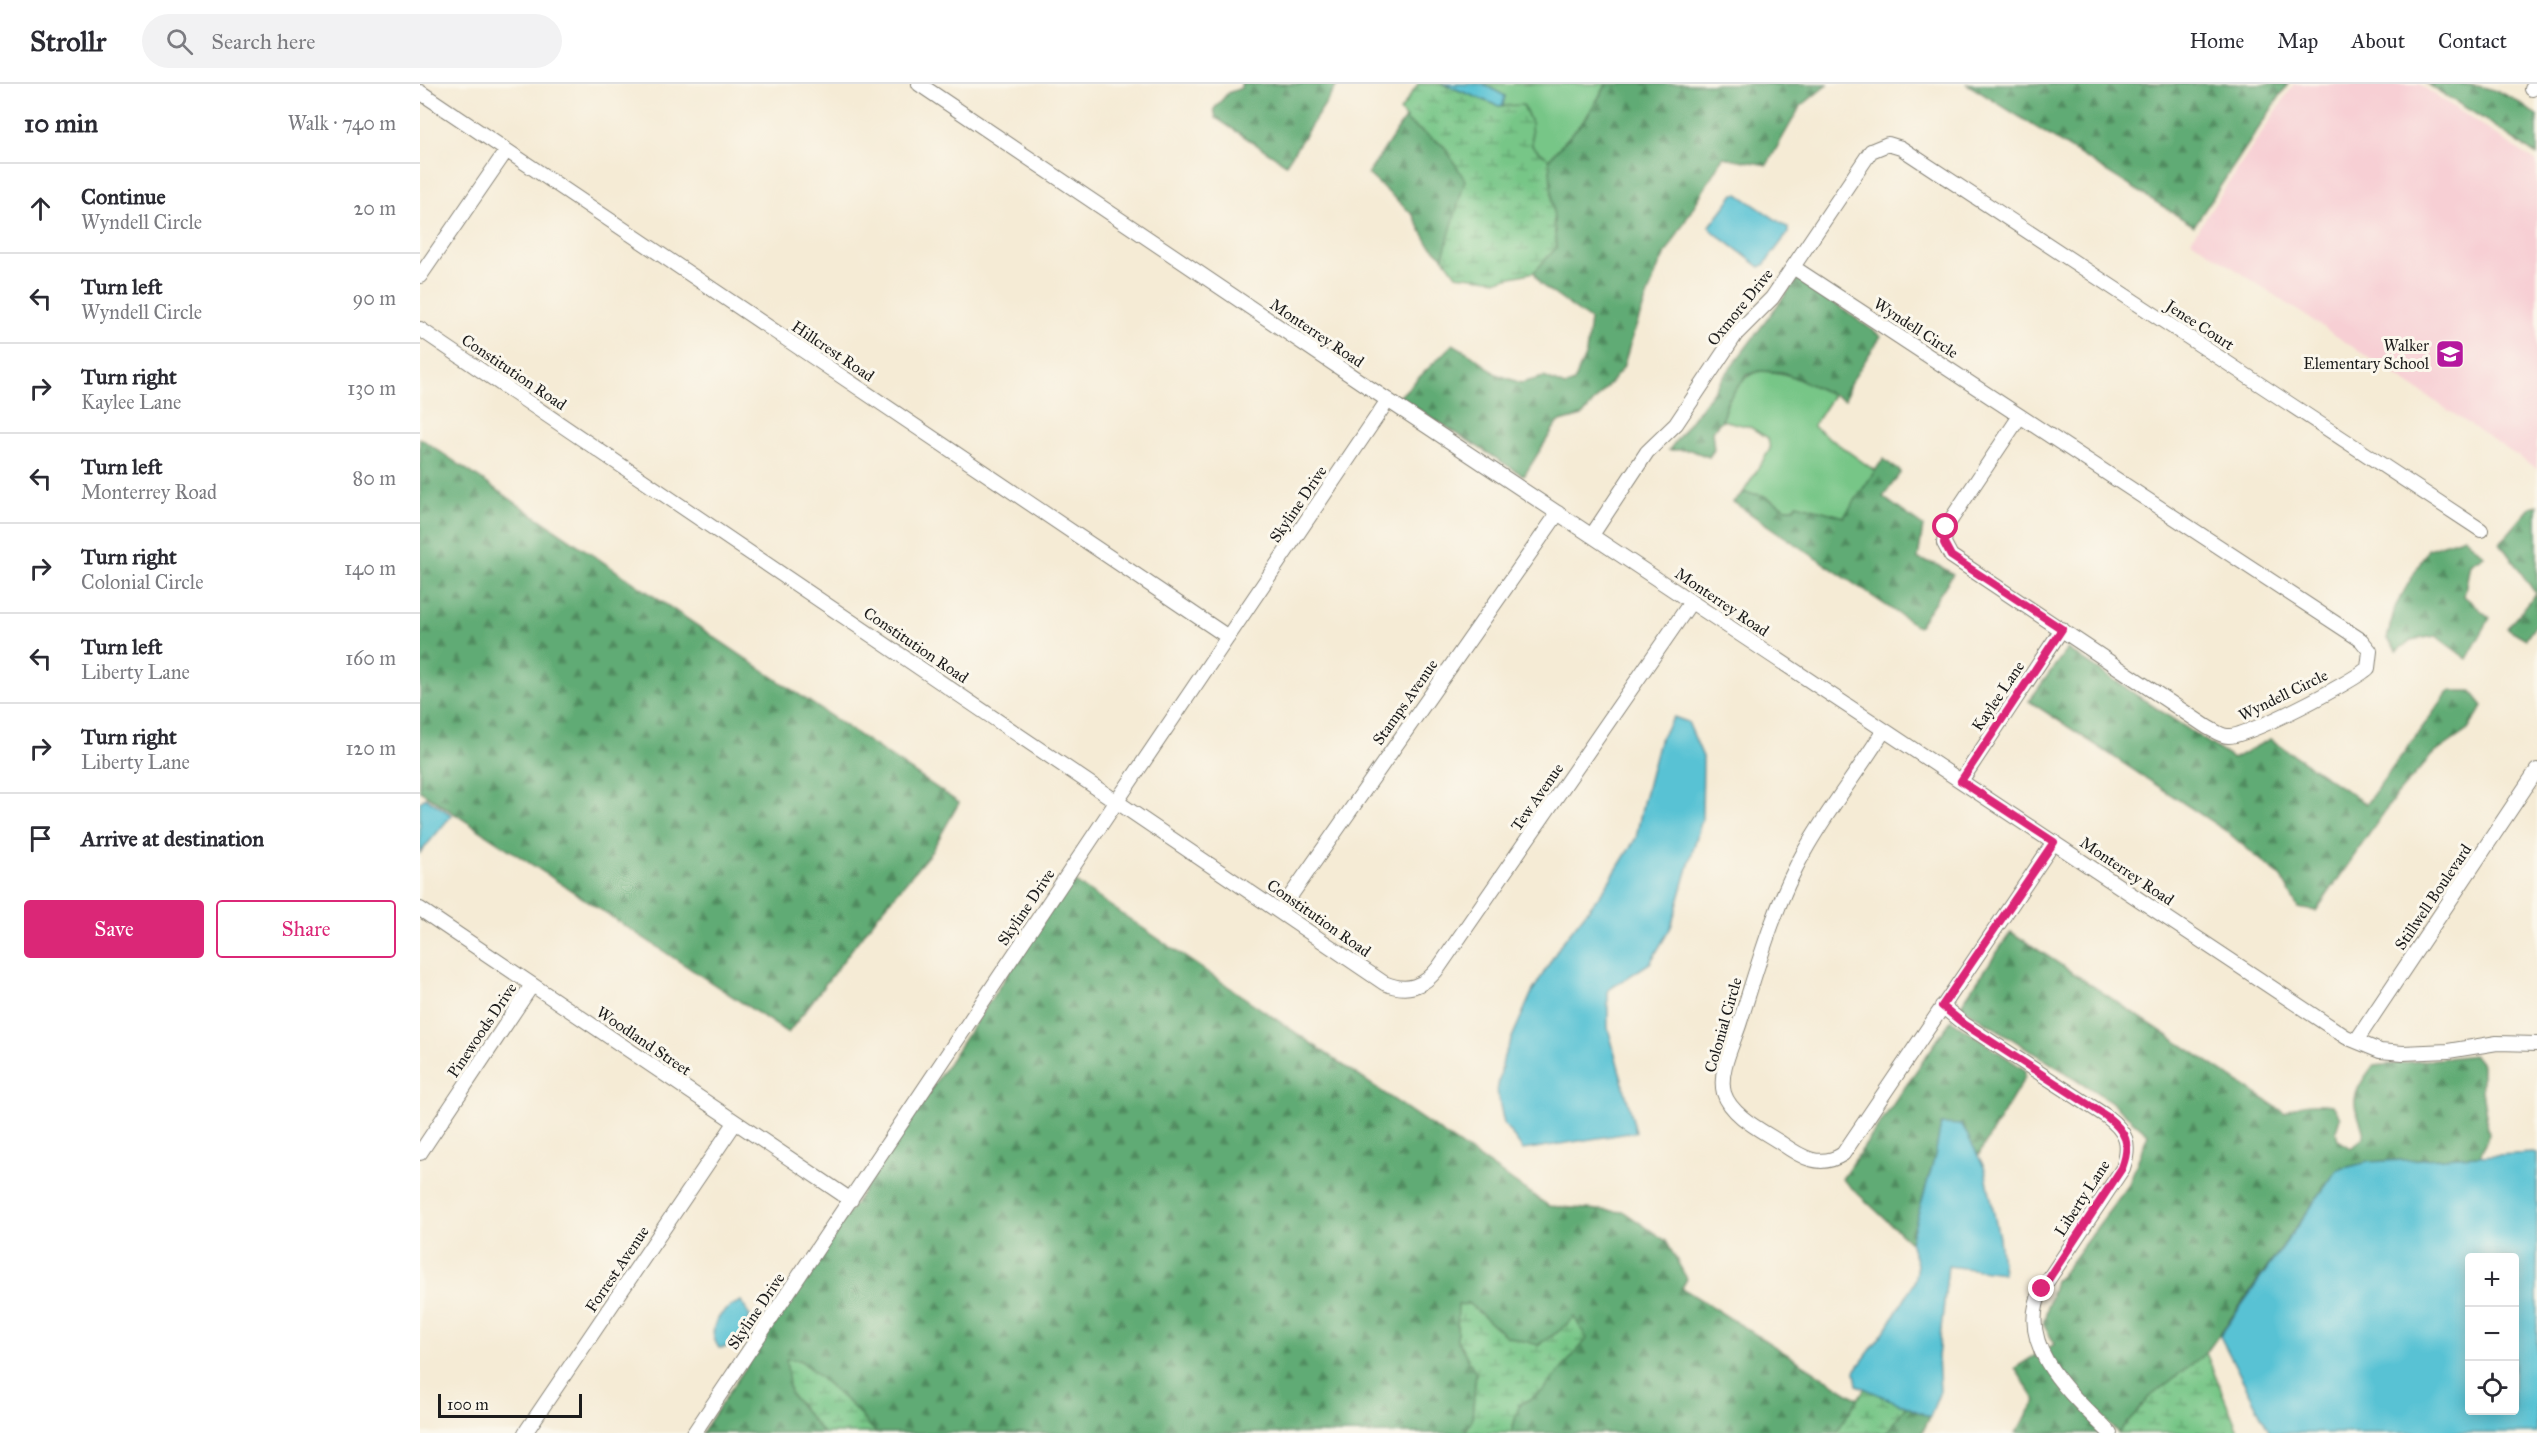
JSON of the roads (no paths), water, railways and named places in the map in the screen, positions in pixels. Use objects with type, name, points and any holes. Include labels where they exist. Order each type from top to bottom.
[{"type":"street","name":"Monterrey Road","points":[[919,84],[1388,400],[2346,1037],[2380,1051],[2403,1053],[2448,1051],[2497,1043],[2537,1044]]},
{"type":"street","name":"Hillcrest Road","points":[[420,92],[1228,637]]},
{"type":"street","name":"Oxmore Drive","points":[[1592,535],[1647,452],[1676,424],[1736,334],[1772,298],[1871,151],[1887,144],[1900,148]]},
{"type":"street","name":"Jenee Court","points":[[1900,148],[2481,530]]},
{"type":"street","points":[[420,276],[506,151]]},
{"type":"street","name":"Wyndell Circle","points":[[1793,267],[2020,416],[2361,640],[2370,651],[2371,660],[2368,668],[2351,680],[2250,731],[2228,736],[2207,727],[1951,556],[1944,543],[1946,527],[2020,416]]},
{"type":"street","name":"Constitution Road","points":[[420,328],[1384,983],[1394,987]]},
{"type":"street","name":"Skyline Drive","points":[[694,1433],[1388,400]]},
{"type":"street","name":"Stamps Avenue","points":[[1280,911],[1558,513]]},
{"type":"street","name":"Tew Avenue","points":[[1394,987],[1412,988],[1432,976],[1691,602]]},
{"type":"street","name":"Kaylee Lane","points":[[1961,781],[2062,629]]},
{"type":"street","name":"Colonial Circle","points":[[1884,730],[1821,824],[1790,882],[1754,979],[1724,1071],[1723,1088],[1726,1098],[1736,1110],[1804,1158],[1820,1162],[1834,1160],[1849,1146],[2054,842]]},
{"type":"street","name":"Stillwell Boulevard","points":[[2356,1041],[2537,770]]},
{"type":"street","name":"Woodland Street","points":[[420,909],[851,1200]]},
{"type":"street","name":"Pinewoods Drive","points":[[420,1153],[531,985]]},
{"type":"street","name":"Liberty Lane","points":[[1942,1006],[1964,1024],[2106,1116],[2120,1129],[2126,1140],[2128,1153],[2122,1168],[2036,1302],[2033,1328],[2040,1349],[2060,1379],[2110,1433]]},
{"type":"street","name":"Forrest Avenue","points":[[525,1433],[735,1122]]},
{"type":"water","points":[[1443,84],[1483,84],[1505,96],[1503,105],[1499,106]]},
{"type":"water","points":[[1734,194],[1738,194],[1788,228],[1788,233],[1764,265],[1760,267],[1711,230],[1710,226]]},
{"type":"water","points":[[1674,717],[1688,722],[1703,757],[1702,819],[1671,927],[1650,963],[1608,990],[1608,1028],[1636,1132],[1523,1150],[1504,1124],[1497,1091],[1504,1056],[1532,992],[1561,944],[1605,888],[1636,838],[1659,741]]},
{"type":"water","points":[[426,798],[452,815],[420,853],[420,802]]},
{"type":"water","points":[[1941,1124],[1962,1125],[1985,1169],[1999,1238],[2003,1273],[1948,1266],[1938,1357],[1940,1391],[1930,1417],[1857,1385],[1855,1371],[1888,1326],[1914,1283],[1917,1264],[1910,1242],[1935,1156]]},
{"type":"water","points":[[2537,1154],[2537,1433],[2270,1433],[2220,1336],[2337,1170],[2368,1162]]},
{"type":"water","points":[[741,1301],[750,1316],[744,1335],[733,1346],[719,1348],[713,1333],[714,1326],[727,1309]]},
{"type":"place","name":"Walker Elementary School","points":[[2450,354]]}]
